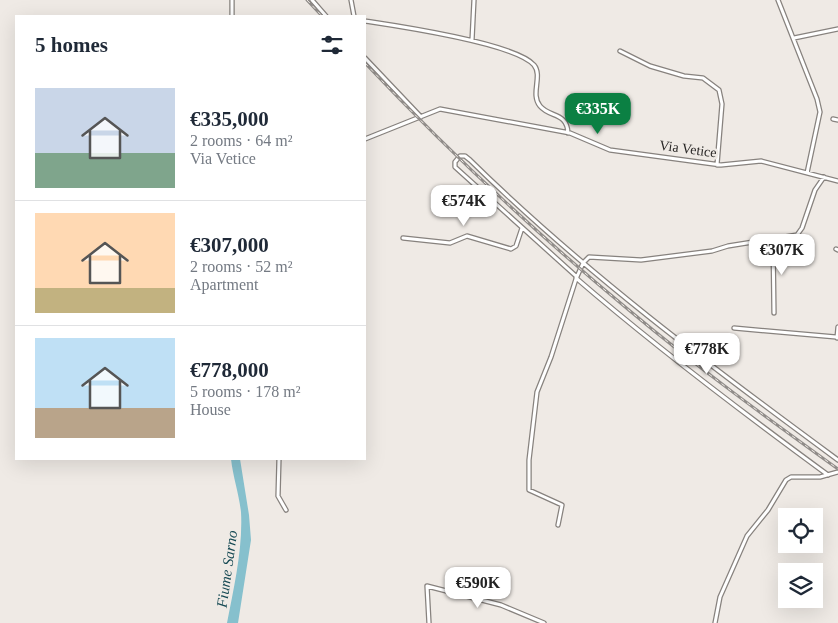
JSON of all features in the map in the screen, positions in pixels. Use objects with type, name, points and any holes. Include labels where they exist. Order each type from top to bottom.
[{"type":"street","points":[[232,0],[232,15]]},
{"type":"street","points":[[312,0],[325,15]]},
{"type":"street","points":[[351,0],[354,15]]},
{"type":"street","points":[[472,40],[474,0]]},
{"type":"street","points":[[778,0],[817,99],[820,112],[807,173]]},
{"type":"street","points":[[366,21],[472,40],[514,52],[534,65],[537,72],[536,90],[538,103],[564,120],[567,124],[568,133]]},
{"type":"street","points":[[794,38],[838,29]]},
{"type":"street","points":[[620,51],[650,66],[684,76],[704,78],[719,90],[722,104],[718,165]]},
{"type":"street","points":[[366,59],[421,117]]},
{"type":"street","name":"Via Vetice","points":[[366,139],[440,109],[568,133],[610,150],[718,165],[762,161],[838,181]]},
{"type":"street","points":[[833,119],[838,120]]},
{"type":"street","points":[[828,475],[682,366],[576,278],[455,167],[455,162],[460,156],[465,156],[557,241],[672,336],[720,374],[838,460]]},
{"type":"street","points":[[558,525],[562,505],[529,490],[529,460],[537,392],[551,356],[576,278],[583,263],[589,257],[641,260],[712,251],[728,246],[797,235],[802,228],[815,190],[824,177]]},
{"type":"street","points":[[403,238],[450,243],[467,236],[511,250],[516,246],[522,228]]},
{"type":"street","points":[[773,239],[774,313]]},
{"type":"street","points":[[734,328],[837,338],[838,327]]},
{"type":"street","points":[[279,460],[278,496],[286,510]]},
{"type":"street","points":[[715,623],[720,597],[747,536],[768,510],[786,480],[791,477],[805,478],[838,472]]},
{"type":"street","points":[[429,623],[427,586],[501,605],[544,623]]},
{"type":"water","name":"Fiume Sarno","points":[[231,460],[240,460],[251,540],[238,623],[227,623],[241,539],[241,512]]},
{"type":"railway","points":[[307,0],[321,15]]},
{"type":"railway","points":[[366,64],[461,160],[595,282],[655,332],[838,469]]}]
